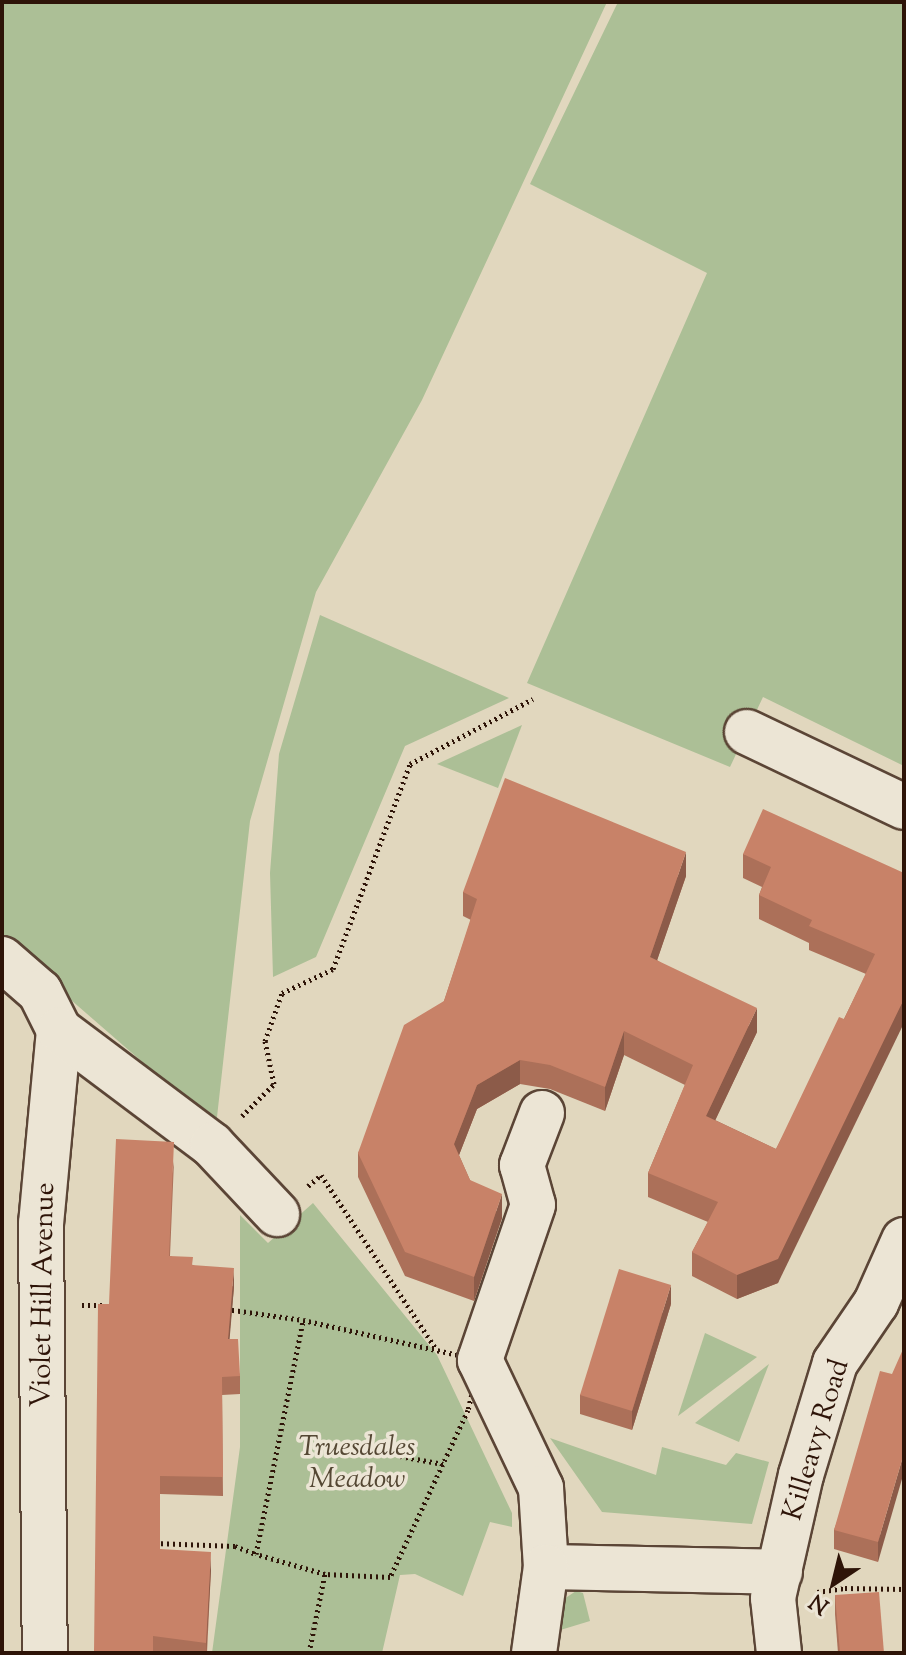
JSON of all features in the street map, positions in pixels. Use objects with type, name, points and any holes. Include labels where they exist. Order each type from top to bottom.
[{"type":"street","points":[[747,732],[904,807]]},
{"type":"street","points":[[2,959],[40,992],[59,1030],[212,1145],[277,1214]]},
{"type":"street","name":"Violet Hill Avenue","points":[[45,1653],[41,1223],[59,1030]]},
{"type":"street","points":[[534,1653],[546,1567],[541,1488],[480,1360],[533,1205],[522,1165],[542,1113]]},
{"type":"street","name":"Killeavy Road","points":[[779,1653],[776,1585],[801,1475],[835,1363],[876,1303],[904,1240]]},
{"type":"street","points":[[546,1567],[776,1585]]},
{"type":"path","points":[[212,1145],[274,1084],[265,1041],[282,993],[333,969],[410,764],[533,699]]},
{"type":"path","points":[[277,1214],[321,1175],[436,1350]]},
{"type":"path","points":[[42,1304],[118,1306]]},
{"type":"path","points":[[139,1542],[235,1546],[325,1574],[390,1577],[468,1410],[480,1360],[303,1320],[242,1309],[211,1308]]},
{"type":"path","points":[[256,1554],[303,1320]]},
{"type":"path","points":[[400,1456],[443,1464]]},
{"type":"path","points":[[309,1653],[325,1574]]},
{"type":"path","points":[[776,1585],[904,1589]]},
{"type":"green space","points":[[2,2],[607,2],[422,400],[316,592],[250,821],[216,1126],[2,940]]},
{"type":"green space","points":[[618,2],[904,2],[904,766],[763,697],[730,767],[527,683],[707,273],[530,184]]},
{"type":"green space","points":[[320,615],[509,698],[405,746],[316,957],[273,977],[270,873],[279,754]]},
{"type":"green space","points":[[522,725],[498,788],[437,764]]},
{"type":"green space","name":"Truesdales Meadow","points":[[313,1203],[437,1355],[512,1513],[512,1527],[490,1522],[463,1596],[415,1574],[400,1575],[382,1653],[212,1653],[240,1447],[240,1215],[268,1243]]},
{"type":"green space","points":[[705,1333],[757,1357],[678,1416]]},
{"type":"green space","points":[[769,1364],[739,1442],[695,1423]]},
{"type":"green space","points":[[550,1438],[656,1475],[662,1447],[726,1465],[736,1453],[769,1462],[752,1524],[602,1512]]},
{"type":"green space","points":[[576,1591],[583,1593],[590,1621],[544,1635],[561,1601]]},
{"type":"building","points":[[505,778],[686,852],[650,957],[757,1008],[706,1116],[776,1149],[839,1017],[844,1019],[875,954],[809,926],[812,920],[759,895],[771,867],[743,854],[763,809],[904,873],[904,999],[778,1259],[737,1275],[692,1252],[718,1202],[648,1173],[693,1065],[624,1031],[605,1087],[550,1065],[520,1060],[477,1085],[454,1144],[470,1180],[502,1194],[474,1277],[405,1252],[358,1153],[404,1025],[444,1001],[477,899],[463,892]]},
{"type":"building","points":[[116,1139],[174,1142],[169,1256],[193,1257],[192,1265],[234,1268],[228,1339],[238,1339],[240,1376],[222,1377],[223,1477],[160,1476],[160,1549],[211,1552],[206,1643],[153,1636],[153,1653],[94,1653],[98,1304],[109,1304]]},
{"type":"building","points":[[619,1269],[671,1285],[632,1411],[580,1395]]},
{"type":"building","points":[[904,1347],[904,1453],[878,1542],[834,1530],[880,1371],[892,1374]]},
{"type":"building","points":[[879,1592],[884,1653],[840,1653],[835,1595]]}]
